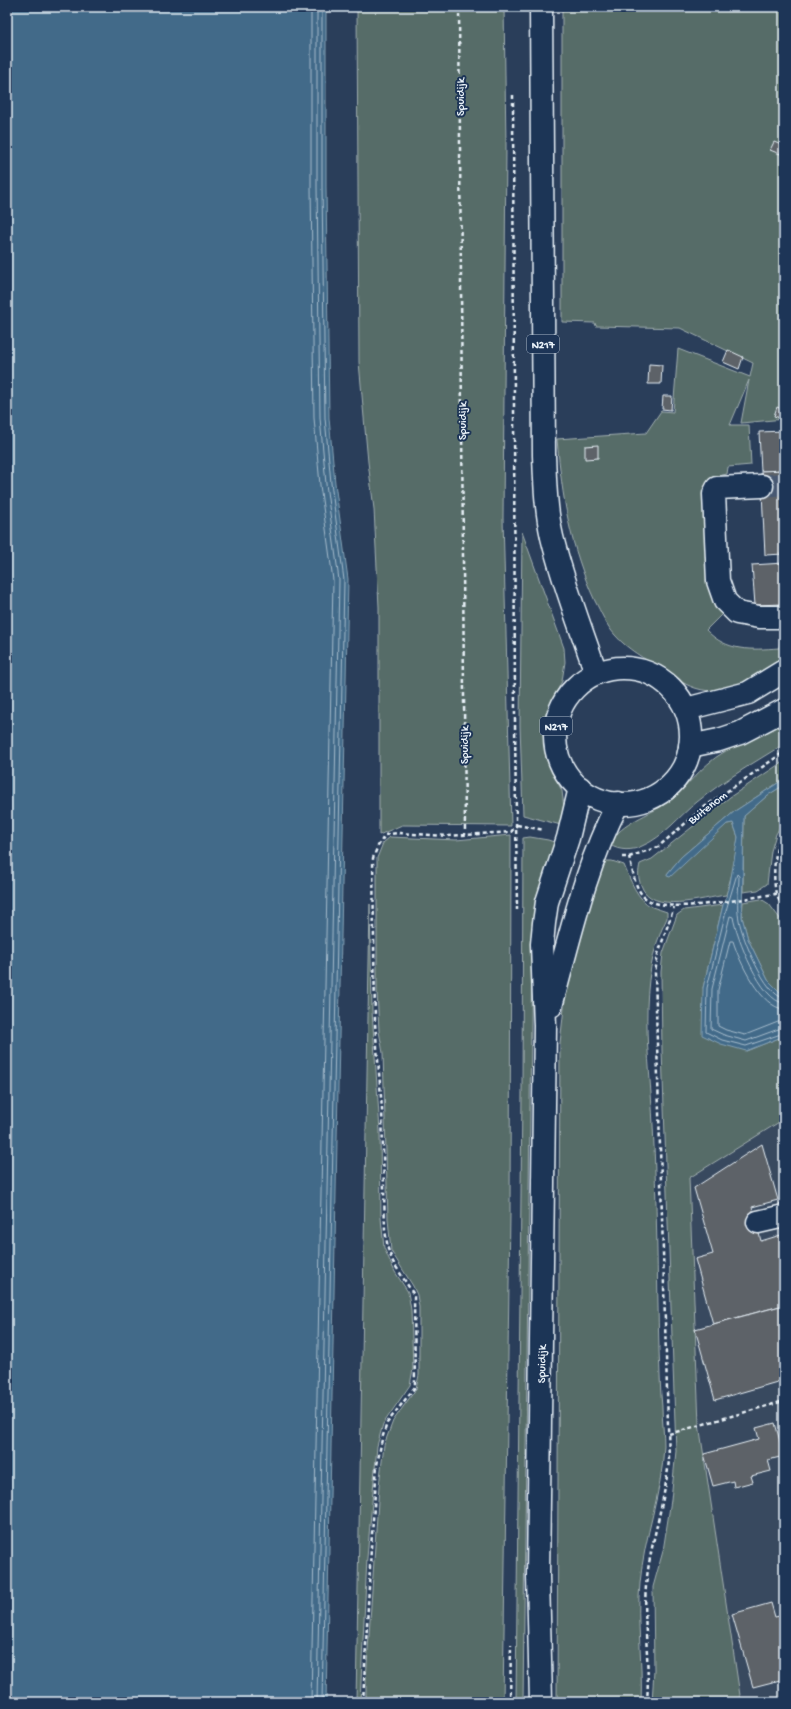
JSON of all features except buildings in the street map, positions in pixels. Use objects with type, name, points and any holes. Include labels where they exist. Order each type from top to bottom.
[{"type":"main road","name":"N217","points":[[541,7],[544,455],[546,485],[552,536],[559,563],[596,673]]},
{"type":"main road","points":[[762,486],[717,488],[714,494],[718,581],[725,601],[737,613],[759,617],[784,617]]},
{"type":"main road","name":"N217","points":[[626,668],[642,670],[656,676],[668,685],[679,696],[686,709],[691,728],[690,746],[682,770],[665,789],[643,801],[618,803],[604,801],[591,796],[580,788],[568,775],[560,760],[556,743],[556,726],[561,709],[569,694],[582,682],[596,673],[611,669],[626,668]]},
{"type":"main road","points":[[686,709],[748,692],[784,670]]},
{"type":"main road","points":[[690,746],[720,740],[740,733],[784,710]]},
{"type":"main road","name":"Spuidijk","points":[[541,1702],[538,1576],[545,1026],[542,944],[547,902],[568,838],[580,788]]},
{"type":"main road","name":"Spuidijk","points":[[545,1026],[586,883],[604,831],[618,803]]},
{"type":"main road","points":[[758,1222],[784,1216]]},
{"type":"path","name":"Spuidijk","points":[[459,7],[465,835]]},
{"type":"path","points":[[363,1702],[370,1556],[377,1465],[387,1423],[415,1387],[414,1295],[393,1262],[388,1249],[384,1230],[382,1109],[375,1023],[373,858],[385,835],[397,833],[413,835],[465,835],[511,832],[517,825],[515,715],[513,95]]},
{"type":"path","name":"Buitenom","points":[[674,907],[653,903],[645,898],[639,891],[629,857],[658,847],[704,808],[784,752]]},
{"type":"path","points":[[784,827],[780,836],[774,873],[776,894],[784,910]]},
{"type":"path","points":[[647,1702],[648,1667],[645,1614],[646,1587],[653,1542],[664,1498],[667,1476],[669,1434],[654,989],[658,954],[674,907],[776,894]]},
{"type":"path","points":[[669,1434],[784,1401]]},
{"type":"shaded area","points":[[784,1112],[784,1702],[724,1702],[680,1424],[687,1175]]},
{"type":"green space","points":[[357,7],[504,7],[506,145],[503,518],[511,826],[402,825],[379,835],[379,607],[374,509],[359,362]]},
{"type":"green space","points":[[562,7],[784,7],[784,419],[741,423],[749,380],[730,425],[749,425],[751,465],[728,467],[727,474],[713,477],[705,486],[709,584],[713,601],[722,614],[706,630],[714,637],[731,646],[759,649],[779,648],[784,627],[784,658],[754,678],[731,688],[707,691],[695,688],[678,680],[643,658],[615,635],[604,618],[586,581],[568,522],[557,439],[646,433],[661,411],[673,412],[678,349],[750,377],[753,363],[680,328],[596,326],[595,323],[562,322]]},
{"type":"green space","points":[[522,532],[564,648],[565,662],[562,681],[546,714],[543,733],[546,759],[562,791],[564,808],[561,825],[523,815],[520,725]]},
{"type":"green space","points":[[784,722],[784,744],[707,794],[671,826],[650,842],[638,848],[630,849],[622,849],[610,845],[618,833],[625,827],[670,800],[715,758],[731,748]]},
{"type":"green space","points":[[784,761],[784,779],[735,811],[681,857],[667,874],[727,824],[733,823],[738,837],[734,866],[726,895],[692,901],[666,902],[655,900],[647,894],[639,880],[640,864],[652,859],[730,797]]},
{"type":"green space","points":[[784,785],[784,820],[776,834],[771,851],[767,884],[758,890],[743,892],[744,816],[768,795]]},
{"type":"green space","points":[[511,835],[510,1214],[503,1702],[366,1702],[366,1680],[379,1486],[384,1445],[393,1421],[416,1389],[419,1375],[419,1307],[417,1295],[391,1251],[388,1219],[383,1053],[379,1031],[377,991],[377,858],[383,843],[390,837],[456,840]]},
{"type":"green space","points":[[530,837],[557,843],[532,939],[523,1702],[516,1702],[523,838]]},
{"type":"green space","points":[[784,841],[784,900],[779,886],[778,870]]},
{"type":"green space","points":[[603,861],[612,861],[624,865],[635,889],[642,899],[652,907],[667,912],[667,918],[657,942],[651,967],[647,1020],[654,1153],[660,1386],[664,1446],[663,1464],[645,1549],[640,1583],[639,1612],[641,1702],[557,1702],[560,1043],[567,982]]},
{"type":"green space","points":[[761,899],[769,904],[784,924],[784,996],[768,980],[748,939],[742,917],[743,902]]},
{"type":"green space","points":[[370,904],[372,1011],[380,1131],[381,1218],[384,1248],[395,1272],[408,1292],[411,1310],[413,1369],[410,1385],[383,1424],[377,1446],[367,1558],[360,1702],[356,1702]]},
{"type":"green space","points":[[723,905],[703,988],[746,1051],[784,1036],[784,1119],[689,1178],[699,1424],[741,1702],[652,1702],[654,1671],[653,1587],[663,1551],[671,1500],[676,1451],[662,1050],[661,972],[663,953],[677,915],[684,910]]},
{"type":"water","points":[[7,7],[326,7],[326,186],[329,418],[335,483],[348,579],[326,1702],[7,1702]]},
{"type":"water","points":[[784,779],[784,785],[768,795],[744,816],[742,917],[748,939],[768,980],[784,996],[784,1036],[746,1051],[721,1044],[702,1035],[703,988],[723,905],[729,889],[738,837],[733,823],[727,824],[670,877],[667,876],[667,874],[681,857],[735,811]]},
{"type":"tunnel","points":[[762,486],[784,484]]}]
